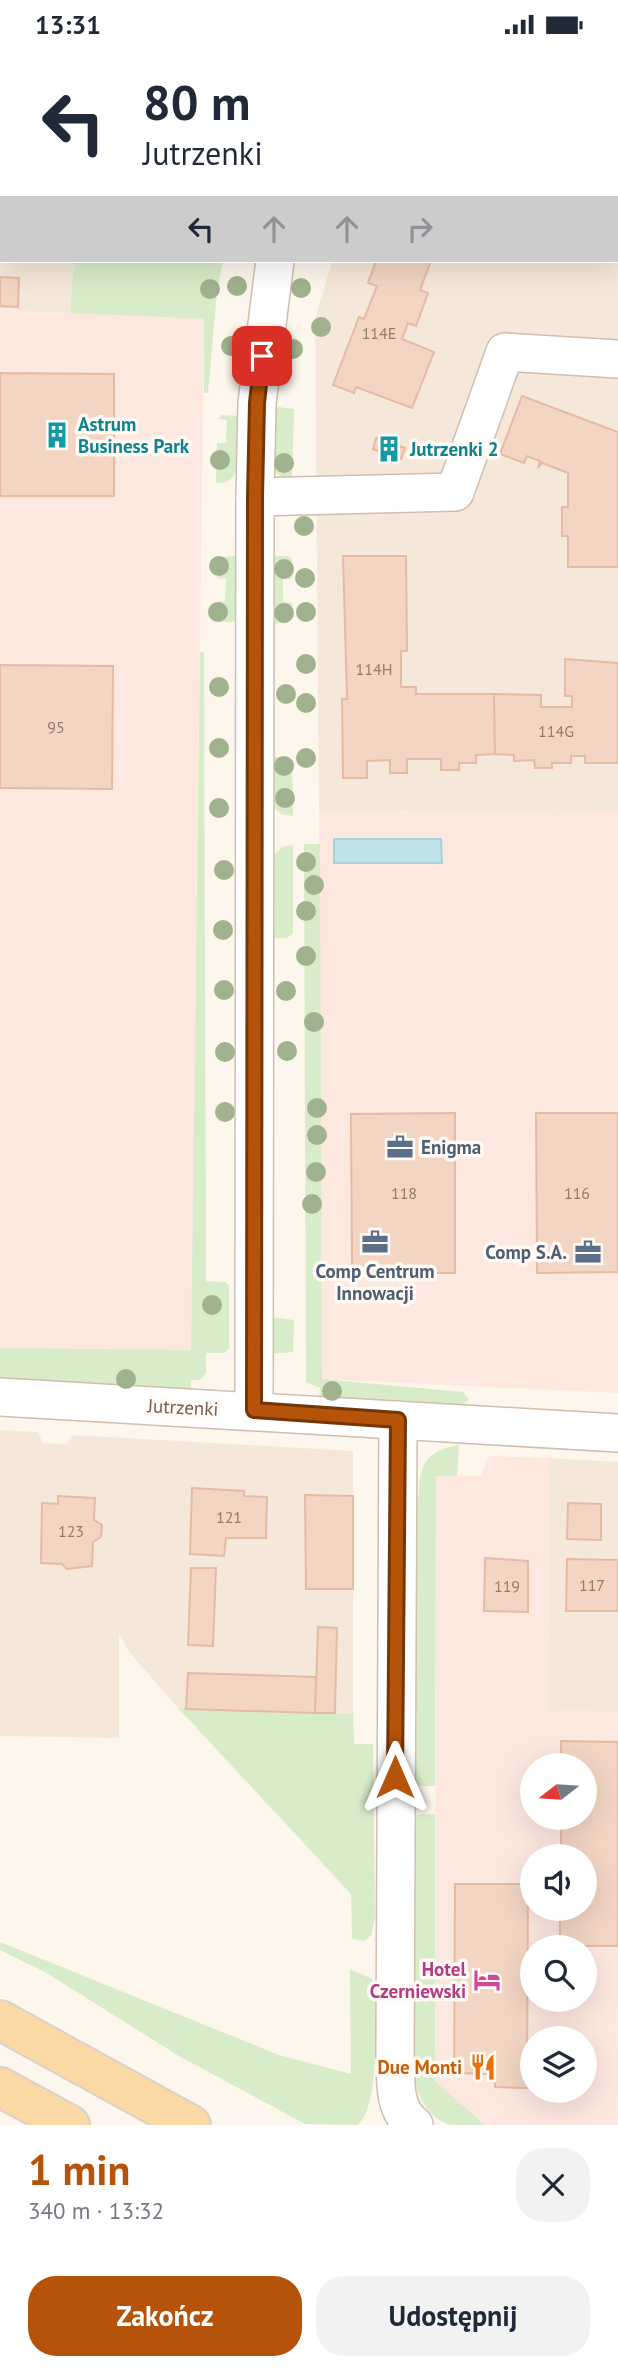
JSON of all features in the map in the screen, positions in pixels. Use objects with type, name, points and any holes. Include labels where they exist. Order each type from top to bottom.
[{"type":"main road","points":[[0,2020],[191,2125]]},
{"type":"main road","points":[[0,2087],[70,2125]]},
{"type":"street","points":[[254,1410],[255,496],[257,403],[275,263]]},
{"type":"street","points":[[255,496],[455,492],[505,352],[618,359]]},
{"type":"street","name":"Jutrzenki","points":[[0,1397],[618,1433]]},
{"type":"street","points":[[398,1420],[394,1983],[397,2090],[405,2122]]},
{"type":"shaded area","points":[[0,263],[74,263],[70,313],[0,309]]},
{"type":"shaded area","points":[[331,263],[618,263],[618,810],[319,812],[315,319]]},
{"type":"shaded area","name":"Astrum Business Park","points":[[0,309],[204,319],[191,1350],[0,1363]]},
{"type":"shaded area","points":[[618,810],[618,1393],[322,1379],[319,812]]},
{"type":"shaded area","points":[[0,1430],[38,1432],[43,1443],[66,1444],[74,1435],[353,1451],[353,1714],[178,1708],[130,1653],[119,1634],[119,1738],[0,1736]]},
{"type":"shaded area","points":[[489,1456],[549,1458],[548,1711],[618,1712],[618,2125],[485,2125],[435,2081],[436,1475],[481,1476]]},
{"type":"shaded area","points":[[549,1458],[618,1462],[618,1712],[548,1711]]},
{"type":"green space","points":[[74,263],[223,263],[217,292],[208,393],[204,393],[204,319],[70,313]]},
{"type":"green space","points":[[278,407],[294,409],[292,483],[270,469],[273,410]]},
{"type":"green space","points":[[222,415],[242,416],[242,447],[238,468],[233,476],[226,482],[216,483],[217,443],[226,443],[227,420],[218,419]]},
{"type":"green space","points":[[240,555],[240,622],[220,622],[216,619],[216,602],[225,601],[226,579],[217,578],[216,558]]},
{"type":"green space","points":[[268,556],[288,556],[292,559],[292,579],[283,579],[283,602],[292,603],[292,618],[288,623],[268,624]]},
{"type":"green space","points":[[200,652],[204,652],[206,1281],[225,1282],[229,1285],[229,1348],[224,1353],[206,1353],[206,1373],[200,1380],[191,1380],[191,1392],[0,1382],[0,1348],[191,1350]]},
{"type":"green space","points":[[269,757],[288,757],[292,761],[293,816],[281,814],[272,806]]},
{"type":"green space","points":[[304,844],[320,844],[322,1379],[463,1392],[469,1400],[457,1407],[319,1399],[320,1388],[306,1382]]},
{"type":"green space","points":[[293,845],[293,933],[287,938],[269,938],[271,858],[282,847]]},
{"type":"green space","points":[[270,1317],[294,1320],[293,1352],[270,1354]]},
{"type":"green space","points":[[459,1445],[457,1476],[436,1476],[435,1786],[415,1786],[411,1781],[412,1496],[419,1496],[423,1467],[432,1455]]},
{"type":"green space","points":[[178,1708],[353,1714],[354,1744],[373,1744],[375,1916],[372,1934],[365,1941],[352,1939],[351,1894]]},
{"type":"green space","points":[[435,1814],[435,2081],[485,2125],[451,2125],[435,2117],[420,2097],[412,2073],[414,1816]]},
{"type":"green space","points":[[0,1942],[279,2055],[351,2074],[350,1969],[372,1979],[377,1989],[375,2061],[370,2100],[365,2115],[358,2125],[305,2124],[179,2056],[45,1972],[0,1950]]},
{"type":"water","points":[[334,839],[441,839],[442,863],[334,863]]},
{"type":"building","points":[[375,263],[430,263],[420,290],[428,293],[416,326],[408,323],[402,339],[434,352],[412,408],[356,387],[354,393],[333,385],[359,317],[364,319],[377,286],[368,283]]},
{"type":"building","points":[[0,277],[19,278],[18,307],[0,306]]},
{"type":"building","name":"Astrum Business Park","points":[[0,373],[114,374],[114,496],[0,496]]},
{"type":"building","points":[[522,396],[618,432],[618,567],[568,567],[568,536],[562,536],[562,507],[568,507],[568,473],[542,463],[538,468],[540,461],[527,456],[524,463],[500,454]]},
{"type":"building","name":"Jutrzenki 2","points":[[376,438],[405,448],[401,459],[373,449]]},
{"type":"building","points":[[343,556],[406,556],[407,651],[401,651],[401,687],[416,687],[416,694],[494,694],[495,754],[476,755],[476,763],[459,763],[459,770],[441,770],[441,759],[407,759],[407,773],[390,773],[390,760],[367,761],[367,778],[343,778],[342,699],[347,699]]},
{"type":"building","points":[[565,659],[618,663],[618,763],[585,763],[585,756],[571,756],[571,763],[552,763],[552,768],[535,768],[534,760],[514,761],[514,755],[495,754],[494,694],[541,695],[541,707],[572,707],[572,696],[565,696]]},
{"type":"building","points":[[0,665],[113,666],[112,789],[0,788]]},
{"type":"building","points":[[455,1113],[455,1273],[352,1273],[351,1114]]},
{"type":"building","points":[[536,1113],[618,1113],[618,1272],[537,1273]]},
{"type":"building","points":[[192,1488],[244,1491],[244,1496],[267,1497],[266,1538],[226,1538],[224,1556],[190,1554]]},
{"type":"building","points":[[305,1495],[353,1496],[353,1589],[306,1589]]},
{"type":"building","points":[[58,1496],[95,1498],[94,1520],[102,1525],[101,1537],[93,1542],[92,1566],[67,1569],[62,1564],[41,1563],[42,1503],[58,1504]]},
{"type":"building","points":[[568,1503],[601,1504],[601,1540],[567,1539]]},
{"type":"building","points":[[485,1558],[528,1561],[528,1612],[484,1611]]},
{"type":"building","points":[[567,1559],[618,1560],[618,1611],[566,1611]]},
{"type":"building","points":[[191,1568],[216,1568],[213,1646],[188,1645]]},
{"type":"building","points":[[318,1627],[337,1628],[335,1713],[315,1713]]},
{"type":"building","points":[[188,1673],[316,1677],[315,1713],[186,1709]]},
{"type":"building","points":[[561,1741],[618,1742],[618,1946],[597,1946],[597,1935],[560,1935],[560,1921],[597,1921],[597,1844],[561,1844],[561,1831],[597,1831],[597,1753],[561,1753]]},
{"type":"building","points":[[455,1884],[520,1884],[520,1921],[528,1921],[528,1935],[520,1935],[520,2012],[527,2012],[527,2026],[520,2026],[520,2088],[495,2087],[495,2074],[454,2073]]},
{"type":"place","name":"Astrum Business Park","points":[[57,435]]},
{"type":"place","name":"Jutrzenki 2","points":[[389,449]]},
{"type":"place","name":"Enigma","points":[[400,1147]]},
{"type":"place","name":"Comp Centrum Innowacji","points":[[375,1242]]},
{"type":"place","name":"Comp S.A.","points":[[588,1252]]},
{"type":"place","name":"Hotel Czerniewski","points":[[487,1980]]},
{"type":"place","name":"Due Monti","points":[[483,2067]]},
{"type":"route","points":[[262,356],[257,403],[255,496],[254,1410],[398,1420],[395,1777]]}]
